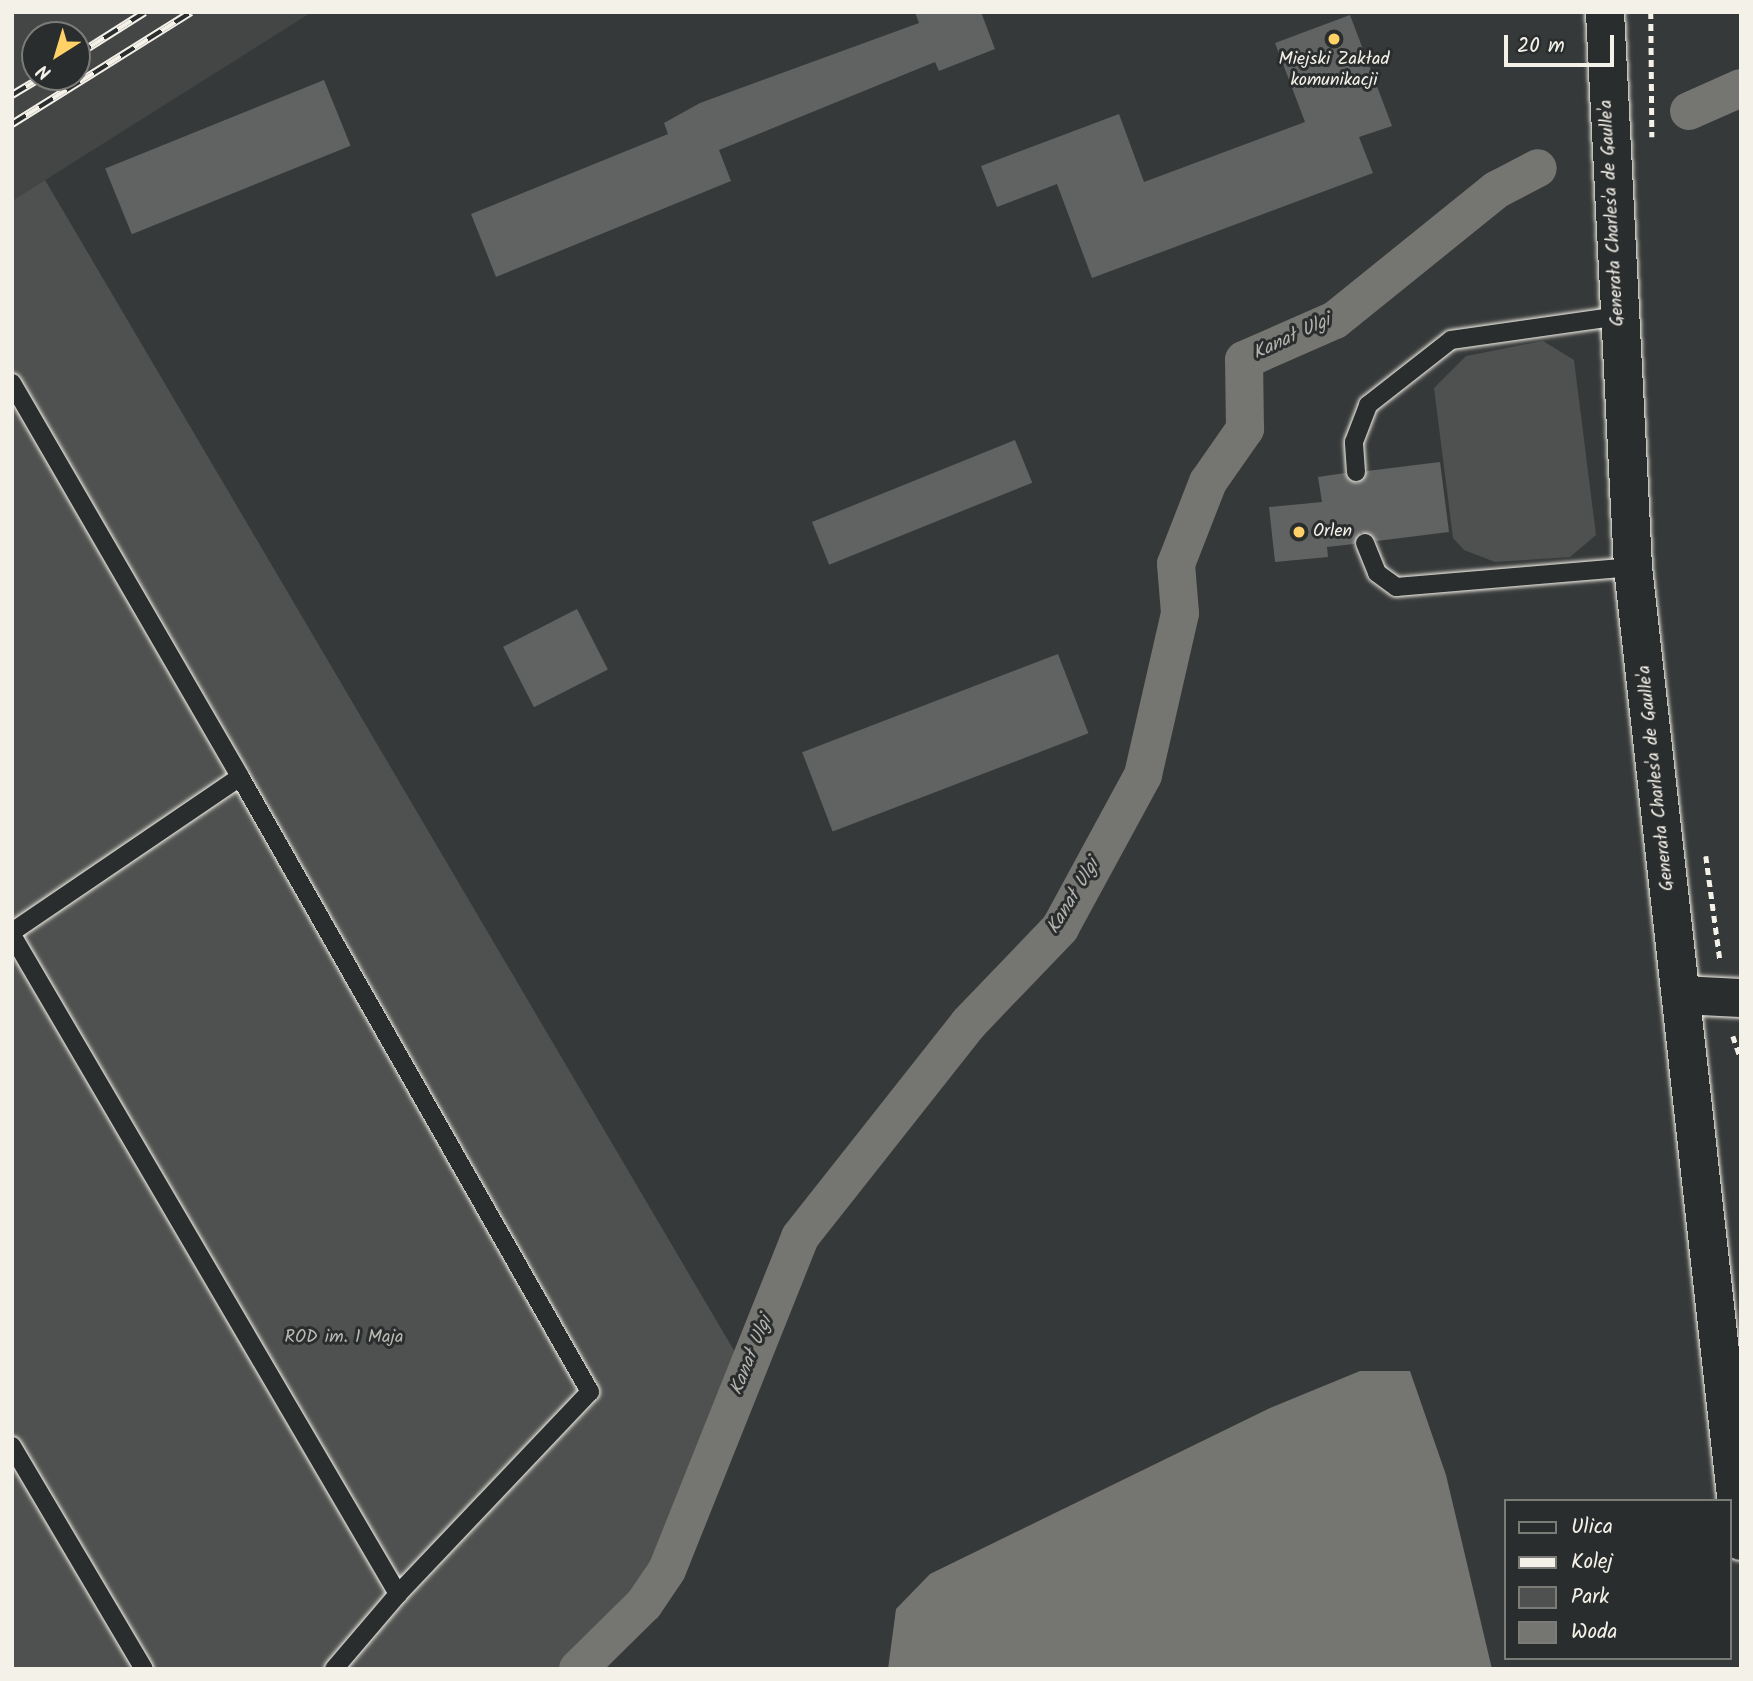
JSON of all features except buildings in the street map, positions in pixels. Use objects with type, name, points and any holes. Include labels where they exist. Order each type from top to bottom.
[{"type":"main road","name":"Generała Charles'a de Gaulle'a","points":[[1605,12],[1633,567],[1741,1541]]},
{"type":"main road","points":[[1681,995],[1741,998]]},
{"type":"lane","points":[[1356,472],[1354,442],[1368,405],[1451,340],[1619,316]]},
{"type":"lane","points":[[12,383],[590,1392],[398,1594],[334,1669]]},
{"type":"lane","points":[[1365,543],[1377,573],[1396,587],[1633,567]]},
{"type":"lane","points":[[240,777],[12,933],[398,1594]]},
{"type":"lane","points":[[12,1446],[144,1669]]},
{"type":"shaded area","points":[[12,12],[312,12],[12,201]]},
{"type":"green space","name":"ROD im. 1 Maja","points":[[45,180],[739,1359],[654,1577],[565,1669],[12,1669],[12,201]]},
{"type":"green space","points":[[1543,341],[1574,360],[1596,535],[1570,557],[1495,562],[1464,550],[1453,538],[1434,388],[1466,356]]},
{"type":"water","points":[[1360,1371],[1410,1371],[1446,1475],[1492,1669],[888,1669],[896,1609],[930,1574],[1270,1408]]},
{"type":"waterway","name":"Kanał Ulgi","points":[[1689,111],[1741,88]]},
{"type":"waterway","name":"Kanał Ulgi","points":[[578,1669],[644,1604],[667,1570],[800,1237],[969,1023],[1060,928],[1143,775],[1180,613],[1176,564],[1208,482],[1245,429],[1244,360],[1335,320],[1496,190],[1538,168]]},
{"type":"railway","points":[[91,46],[145,12]]},
{"type":"railway","points":[[12,124],[191,12]]},
{"type":"railway","points":[[12,95],[21,90]]},
{"type":"place","name":"Miejski Zakład komunikacji","points":[[1334,39]]},
{"type":"place","name":"Orlen","points":[[1299,532]]}]
